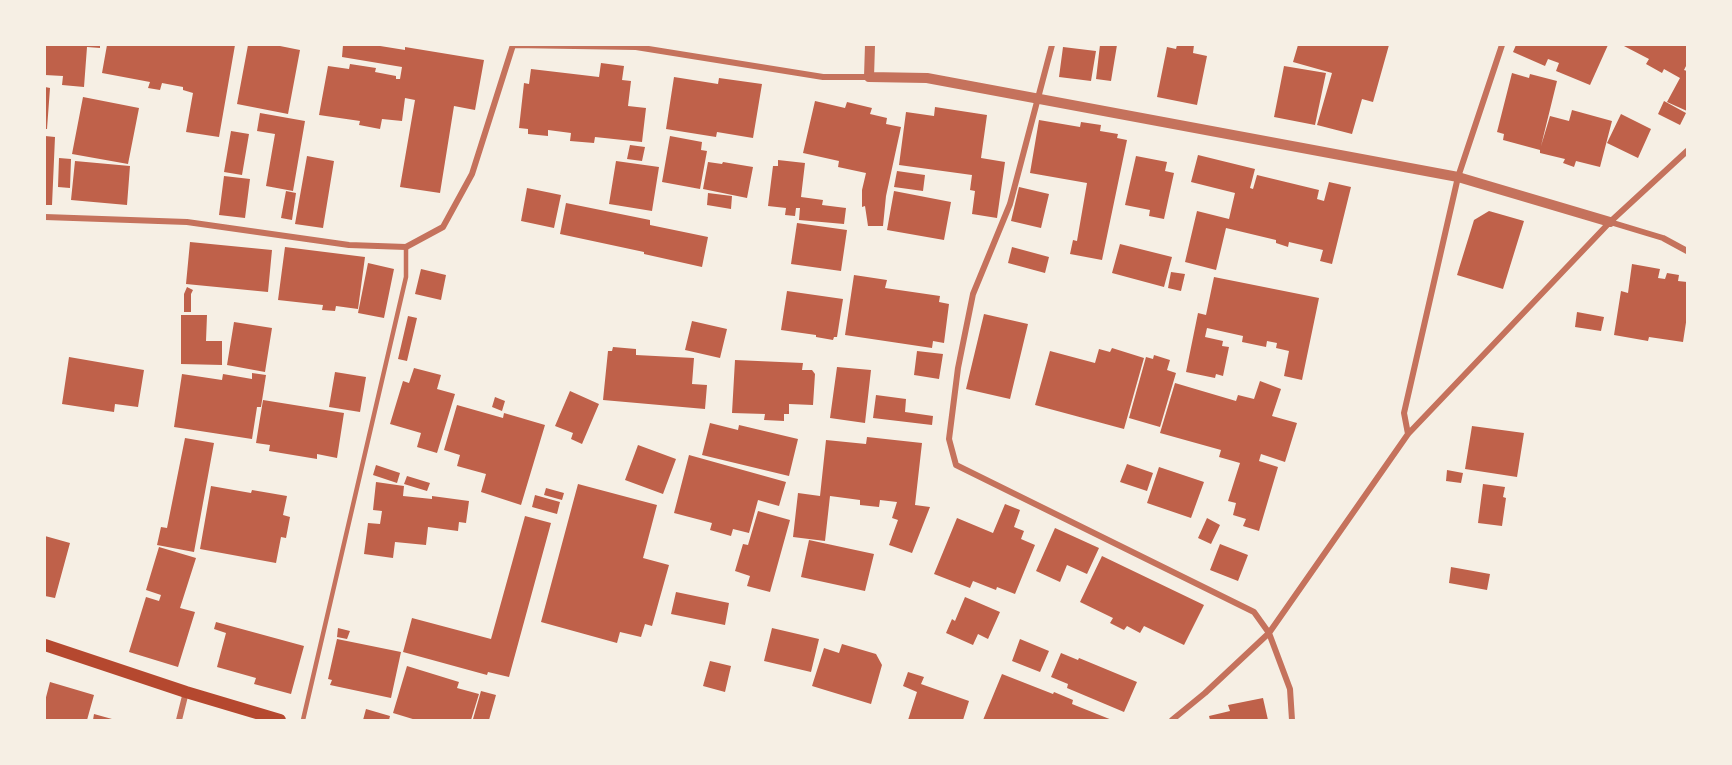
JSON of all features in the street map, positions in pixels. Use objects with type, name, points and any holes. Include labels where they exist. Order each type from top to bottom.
[{"type":"main road","points":[[45,645],[186,692],[280,720]]},
{"type":"street","points":[[45,218],[187,222],[349,245],[406,247],[443,227],[472,174],[512,45],[636,47],[823,77],[927,78],[1458,177],[1663,238],[1687,251]]},
{"type":"street","points":[[869,77],[870,45]]},
{"type":"street","points":[[1052,45],[1010,204],[973,294],[958,368],[949,440],[956,465],[1254,612],[1269,633],[1290,689],[1292,720]]},
{"type":"street","points":[[1408,434],[1404,413],[1458,177],[1502,45]]},
{"type":"street","points":[[1172,720],[1205,693],[1269,633],[1408,434],[1610,222],[1687,151]]},
{"type":"street","points":[[179,720],[186,692]]},
{"type":"lane","points":[[303,720],[406,277],[406,247]]},
{"type":"building","points":[[45,45],[100,45],[100,48],[87,47],[84,87],[62,85],[63,76],[45,75]]},
{"type":"building","points":[[107,45],[235,45],[219,137],[186,132],[193,93],[183,90],[183,87],[162,83],[160,90],[148,88],[150,82],[102,73]]},
{"type":"building","points":[[248,45],[275,45],[300,50],[288,114],[237,104]]},
{"type":"building","points":[[343,45],[374,45],[405,50],[405,47],[484,60],[475,110],[454,106],[440,193],[400,187],[415,100],[405,98],[402,121],[382,119],[380,129],[359,125],[360,121],[319,115],[328,66],[349,69],[350,64],[376,68],[375,72],[396,76],[396,79],[400,79],[402,67],[342,57]]},
{"type":"building","points":[[1100,45],[1117,45],[1111,81],[1096,79]]},
{"type":"building","points":[[1177,45],[1194,45],[1193,53],[1207,56],[1197,105],[1157,97],[1167,47],[1176,49]]},
{"type":"building","points":[[1298,45],[1389,45],[1373,102],[1362,99],[1352,134],[1317,125],[1332,73],[1293,62]]},
{"type":"building","points":[[1516,45],[1608,45],[1590,85],[1556,71],[1559,63],[1548,59],[1545,66],[1513,52]]},
{"type":"building","points":[[1622,45],[1687,45],[1687,64],[1684,70],[1687,71],[1687,111],[1667,102],[1680,78],[1664,69],[1662,73],[1646,64],[1649,59]]},
{"type":"building","points":[[1063,47],[1096,51],[1091,81],[1059,77]]},
{"type":"building","points":[[601,63],[624,66],[622,80],[631,81],[628,106],[646,108],[642,142],[595,137],[594,143],[570,141],[571,133],[548,130],[548,136],[528,134],[528,129],[519,128],[524,83],[529,84],[531,69],[599,77]]},
{"type":"building","points":[[1284,66],[1326,73],[1315,125],[1274,117]]},
{"type":"building","points":[[1512,73],[1529,78],[1530,74],[1557,81],[1541,146],[1550,116],[1569,121],[1572,110],[1612,121],[1600,167],[1576,161],[1574,167],[1563,163],[1565,159],[1503,140],[1504,134],[1497,132]]},
{"type":"building","points":[[674,77],[718,84],[719,78],[762,84],[753,138],[717,132],[716,137],[666,129]]},
{"type":"building","points":[[45,87],[50,88],[47,129],[45,129]]},
{"type":"building","points":[[83,97],[139,108],[128,164],[72,154]]},
{"type":"building","points":[[815,101],[845,108],[847,102],[872,108],[870,114],[887,118],[886,124],[901,127],[886,196],[883,226],[868,226],[865,206],[862,207],[862,190],[866,173],[838,167],[839,161],[803,153]]},
{"type":"building","points":[[1664,101],[1686,113],[1680,125],[1658,114]]},
{"type":"building","points":[[935,107],[987,115],[981,158],[1005,162],[997,218],[972,214],[975,191],[970,190],[972,175],[899,165],[906,112],[934,116]]},
{"type":"building","points":[[260,113],[305,121],[293,191],[266,186],[275,134],[257,131]]},
{"type":"building","points":[[1621,114],[1651,129],[1638,158],[1607,143]]},
{"type":"building","points":[[1039,120],[1080,127],[1081,122],[1101,125],[1100,131],[1118,134],[1117,138],[1127,140],[1102,260],[1070,254],[1073,240],[1077,241],[1087,183],[1030,173]]},
{"type":"building","points":[[231,131],[249,134],[242,175],[224,172]]},
{"type":"building","points":[[45,136],[55,137],[52,205],[45,205]]},
{"type":"building","points":[[670,136],[702,142],[701,150],[707,151],[700,189],[662,182]]},
{"type":"building","points":[[630,145],[645,147],[642,161],[627,159]]},
{"type":"building","points":[[1198,155],[1255,169],[1250,188],[1253,189],[1257,175],[1319,190],[1317,199],[1324,201],[1329,182],[1351,187],[1332,264],[1320,261],[1323,250],[1289,242],[1288,247],[1276,243],[1276,240],[1226,228],[1216,270],[1185,262],[1197,211],[1229,219],[1235,193],[1191,182]]},
{"type":"building","points":[[307,156],[334,161],[323,228],[295,224]]},
{"type":"building","points":[[1136,156],[1167,162],[1165,171],[1174,173],[1164,219],[1149,216],[1150,210],[1125,205]]},
{"type":"building","points":[[59,158],[71,159],[70,188],[58,187]]},
{"type":"building","points":[[778,160],[805,163],[801,197],[823,200],[822,205],[846,208],[844,224],[799,220],[800,208],[796,208],[795,216],[785,215],[786,208],[768,206],[773,166],[778,166]]},
{"type":"building","points":[[75,161],[130,166],[127,205],[71,200]]},
{"type":"building","points":[[616,161],[659,167],[652,211],[609,204]]},
{"type":"building","points":[[708,162],[753,167],[747,198],[703,189]]},
{"type":"building","points":[[897,171],[925,175],[923,191],[894,187]]},
{"type":"building","points":[[224,176],[250,179],[245,218],[219,215]]},
{"type":"building","points":[[1019,187],[1049,194],[1041,228],[1011,221]]},
{"type":"building","points":[[527,188],[561,195],[554,228],[521,221]]},
{"type":"building","points":[[286,191],[296,193],[292,220],[281,218]]},
{"type":"building","points":[[894,191],[951,202],[944,240],[887,230]]},
{"type":"building","points":[[708,193],[732,196],[731,209],[707,205]]},
{"type":"building","points":[[566,203],[650,220],[650,225],[708,237],[702,267],[560,234]]},
{"type":"building","points":[[1489,211],[1524,221],[1503,289],[1457,275],[1474,220]]},
{"type":"building","points":[[797,223],[847,230],[841,271],[791,264]]},
{"type":"building","points":[[190,242],[272,250],[268,292],[186,284]]},
{"type":"building","points":[[1120,244],[1172,257],[1164,287],[1112,273]]},
{"type":"building","points":[[285,247],[365,257],[358,309],[336,306],[335,311],[322,310],[323,305],[278,300]]},
{"type":"building","points":[[1012,247],[1049,257],[1045,273],[1008,263]]},
{"type":"building","points":[[368,263],[394,269],[384,318],[358,313]]},
{"type":"building","points":[[1632,264],[1660,269],[1658,278],[1665,279],[1667,273],[1679,275],[1678,281],[1687,282],[1687,316],[1683,342],[1649,337],[1648,341],[1614,335],[1621,291],[1628,293]]},
{"type":"building","points":[[421,269],[446,275],[441,300],[415,294]]},
{"type":"building","points":[[1171,272],[1185,274],[1181,291],[1168,288]]},
{"type":"building","points":[[854,275],[887,280],[885,288],[940,296],[939,302],[949,304],[944,343],[933,341],[932,348],[845,335]]},
{"type":"building","points":[[1214,277],[1319,298],[1302,380],[1284,376],[1289,351],[1276,348],[1277,343],[1267,341],[1266,347],[1242,342],[1243,336],[1207,328],[1205,337],[1223,341],[1222,346],[1229,347],[1223,376],[1216,374],[1215,378],[1186,372],[1198,313],[1206,315]]},
{"type":"building","points":[[187,287],[193,290],[191,312],[184,312],[184,294]]},
{"type":"building","points":[[787,291],[843,299],[837,337],[833,340],[781,330]]},
{"type":"building","points":[[1577,312],[1604,317],[1601,331],[1575,327]]},
{"type":"building","points":[[984,314],[1028,324],[1010,399],[966,389]]},
{"type":"building","points":[[181,315],[207,315],[206,341],[222,341],[222,365],[181,364]]},
{"type":"building","points":[[408,316],[417,318],[407,361],[398,359]]},
{"type":"building","points":[[692,321],[727,329],[720,358],[685,350]]},
{"type":"building","points":[[234,322],[272,328],[265,372],[227,365]]},
{"type":"building","points":[[613,347],[636,349],[636,355],[694,358],[692,384],[707,385],[705,409],[603,400],[608,351],[612,351]]},
{"type":"building","points":[[1112,348],[1144,358],[1124,429],[1035,405],[1050,351],[1095,363],[1099,349],[1110,352]]},
{"type":"building","points":[[917,351],[943,354],[939,379],[914,375]]},
{"type":"building","points":[[1154,355],[1170,360],[1167,370],[1176,373],[1160,427],[1129,418],[1146,357],[1153,359]]},
{"type":"building","points":[[69,357],[144,370],[138,407],[115,404],[114,412],[62,404]]},
{"type":"building","points":[[735,360],[803,363],[802,370],[812,370],[815,374],[813,405],[789,404],[789,414],[784,414],[784,421],[764,420],[765,414],[732,413]]},
{"type":"building","points":[[837,367],[871,370],[865,423],[830,418]]},
{"type":"building","points":[[414,368],[441,375],[437,389],[455,394],[437,453],[417,447],[421,433],[390,424],[403,381],[409,383]]},
{"type":"building","points":[[335,372],[366,377],[360,412],[329,407]]},
{"type":"building","points":[[252,373],[266,375],[261,407],[257,407],[252,439],[174,427],[182,374],[222,380],[223,374],[252,379]]},
{"type":"building","points":[[1260,381],[1281,389],[1272,416],[1297,423],[1285,462],[1261,454],[1259,461],[1278,467],[1259,531],[1243,526],[1246,519],[1233,515],[1236,503],[1228,501],[1240,463],[1219,457],[1221,450],[1160,433],[1175,383],[1236,401],[1238,395],[1254,399]]},
{"type":"building","points":[[570,391],[599,404],[582,444],[571,439],[573,433],[555,426]]},
{"type":"building","points":[[876,395],[906,399],[905,412],[933,416],[932,425],[873,418]]},
{"type":"building","points":[[495,397],[505,401],[502,411],[492,407]]},
{"type":"building","points":[[263,400],[344,413],[337,458],[317,454],[317,459],[269,451],[270,445],[256,443]]},
{"type":"building","points":[[457,405],[503,418],[504,413],[545,425],[521,505],[481,492],[486,474],[457,466],[460,455],[444,450]]},
{"type":"building","points":[[710,423],[738,430],[739,425],[798,439],[789,476],[702,455]]},
{"type":"building","points":[[1472,426],[1524,433],[1517,477],[1465,469]]},
{"type":"building","points":[[867,437],[922,443],[915,505],[930,507],[912,553],[889,545],[898,520],[892,518],[897,502],[880,500],[879,507],[860,505],[860,500],[830,496],[825,541],[793,537],[798,493],[820,496],[826,440],[866,444]]},
{"type":"building","points":[[185,438],[214,443],[194,552],[157,545],[161,527],[167,528]]},
{"type":"building","points":[[638,445],[676,459],[663,494],[625,480]]},
{"type":"building","points":[[689,455],[786,482],[779,506],[758,500],[749,533],[733,529],[731,536],[710,530],[712,523],[674,513]]},
{"type":"building","points":[[1127,464],[1153,473],[1147,491],[1120,482]]},
{"type":"building","points":[[376,465],[400,473],[397,483],[373,475]]},
{"type":"building","points":[[1159,467],[1204,482],[1191,518],[1147,503]]},
{"type":"building","points":[[1447,470],[1463,473],[1461,483],[1446,481]]},
{"type":"building","points":[[407,476],[430,483],[427,491],[404,484]]},
{"type":"building","points":[[376,482],[404,486],[403,496],[432,499],[432,496],[469,501],[466,523],[459,522],[458,531],[428,527],[426,545],[395,542],[393,558],[364,554],[368,523],[380,524],[382,511],[373,510]]},
{"type":"building","points":[[578,484],[657,505],[643,558],[669,565],[652,626],[645,624],[641,637],[620,632],[617,643],[541,622]]},
{"type":"building","points":[[1483,484],[1505,487],[1503,497],[1506,498],[1502,526],[1478,523]]},
{"type":"building","points":[[211,486],[287,496],[283,515],[290,517],[286,538],[281,537],[276,563],[200,549]]},
{"type":"building","points":[[546,488],[564,493],[562,500],[544,495]]},
{"type":"building","points":[[535,495],[560,502],[557,514],[532,507]]},
{"type":"building","points":[[1005,504],[1020,510],[1014,527],[1024,531],[1021,539],[1035,545],[1015,594],[973,581],[970,588],[934,574],[957,518],[993,533]]},
{"type":"building","points":[[758,511],[790,520],[770,592],[747,586],[750,576],[735,571],[743,544],[748,545]]},
{"type":"building","points":[[525,516],[551,523],[509,677],[488,672],[487,675],[403,652],[412,618],[491,639]]},
{"type":"building","points":[[1207,518],[1220,525],[1211,544],[1198,538]]},
{"type":"building","points":[[1055,528],[1099,548],[1087,574],[1067,565],[1060,582],[1036,571]]},
{"type":"building","points":[[45,536],[70,543],[55,598],[45,596]]},
{"type":"building","points":[[809,540],[874,554],[865,591],[801,577]]},
{"type":"building","points":[[1220,544],[1248,555],[1238,581],[1210,570]]},
{"type":"building","points":[[159,547],[196,558],[180,608],[195,612],[178,667],[129,652],[146,597],[159,601],[161,595],[146,590]]},
{"type":"building","points":[[1102,556],[1204,605],[1184,645],[1144,626],[1140,633],[1127,626],[1124,630],[1110,623],[1113,618],[1080,602]]},
{"type":"building","points":[[1451,567],[1490,574],[1487,590],[1449,583]]},
{"type":"building","points":[[676,592],[729,603],[725,625],[671,614]]},
{"type":"building","points":[[965,597],[1000,612],[988,639],[978,634],[973,645],[946,633],[952,619],[955,621]]},
{"type":"building","points":[[216,622],[304,646],[291,694],[254,684],[256,678],[217,667],[226,633],[214,629]]},
{"type":"building","points":[[338,628],[350,631],[347,639],[337,637]]},
{"type":"building","points":[[772,628],[819,639],[811,672],[764,661]]},
{"type":"building","points":[[337,639],[401,652],[391,698],[330,685],[332,680],[328,679]]},
{"type":"building","points":[[1020,639],[1049,651],[1040,672],[1012,661]]},
{"type":"building","points":[[842,644],[876,654],[882,665],[871,704],[812,686],[824,648],[839,653]]},
{"type":"building","points":[[1061,653],[1137,682],[1124,712],[1067,688],[1068,684],[1051,677]]},
{"type":"building","points":[[710,661],[731,666],[725,692],[703,686]]},
{"type":"building","points":[[407,666],[459,682],[457,688],[479,694],[471,720],[416,720],[393,713]]},
{"type":"building","points":[[908,672],[924,677],[921,684],[969,701],[963,720],[908,720],[917,692],[903,686]]},
{"type":"building","points":[[1002,674],[1053,694],[1054,692],[1073,700],[1072,704],[1112,720],[983,720]]},
{"type":"building","points":[[50,682],[94,695],[87,720],[45,720],[45,701]]},
{"type":"building","points":[[481,691],[496,695],[489,720],[473,719]]},
{"type":"building","points":[[1263,698],[1268,720],[1210,720],[1209,716],[1230,711],[1228,705]]},
{"type":"building","points":[[366,709],[390,716],[389,720],[363,720]]},
{"type":"building","points":[[94,714],[112,719],[112,720],[93,720]]}]
